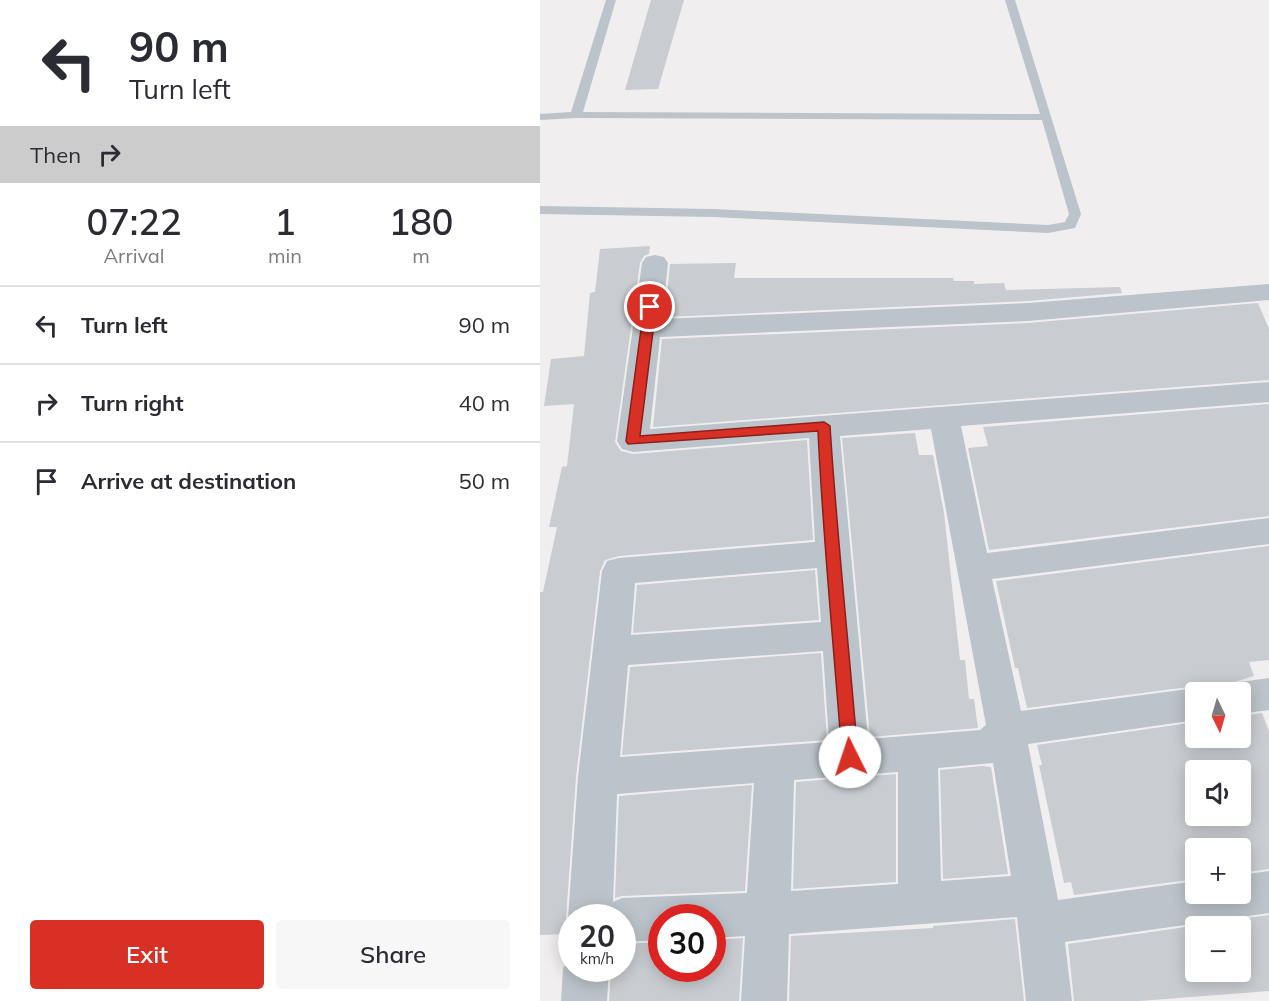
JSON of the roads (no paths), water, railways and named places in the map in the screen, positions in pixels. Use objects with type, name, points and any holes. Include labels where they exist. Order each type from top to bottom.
[{"type":"street","points":[[655,262],[633,441],[1269,392]]},
{"type":"street","points":[[648,329],[1028,312],[1269,292]]},
{"type":"street","points":[[944,417],[972,568],[1007,730],[1039,909],[1048,1001]]},
{"type":"street","points":[[824,426],[831,554],[841,634],[850,757]]},
{"type":"street","points":[[972,568],[1269,531]]},
{"type":"street","points":[[591,904],[598,777],[619,571],[831,554]]},
{"type":"street","points":[[612,651],[841,634]]},
{"type":"street","points":[[1251,696],[1269,694]]},
{"type":"street","points":[[598,777],[990,747],[1007,730],[1185,706]]},
{"type":"street","points":[[918,754],[920,903]]},
{"type":"street","points":[[764,1001],[775,764]]},
{"type":"street","points":[[726,916],[920,903],[1039,909],[1269,892]]},
{"type":"street","points":[[584,1001],[585,982]]},
{"type":"lane","points":[[576,115],[610,0]]},
{"type":"lane","points":[[540,210],[714,213],[1061,228],[1070,225],[1075,214],[1010,0]]},
{"type":"lane","points":[[540,117],[576,115],[1047,117]]}]
